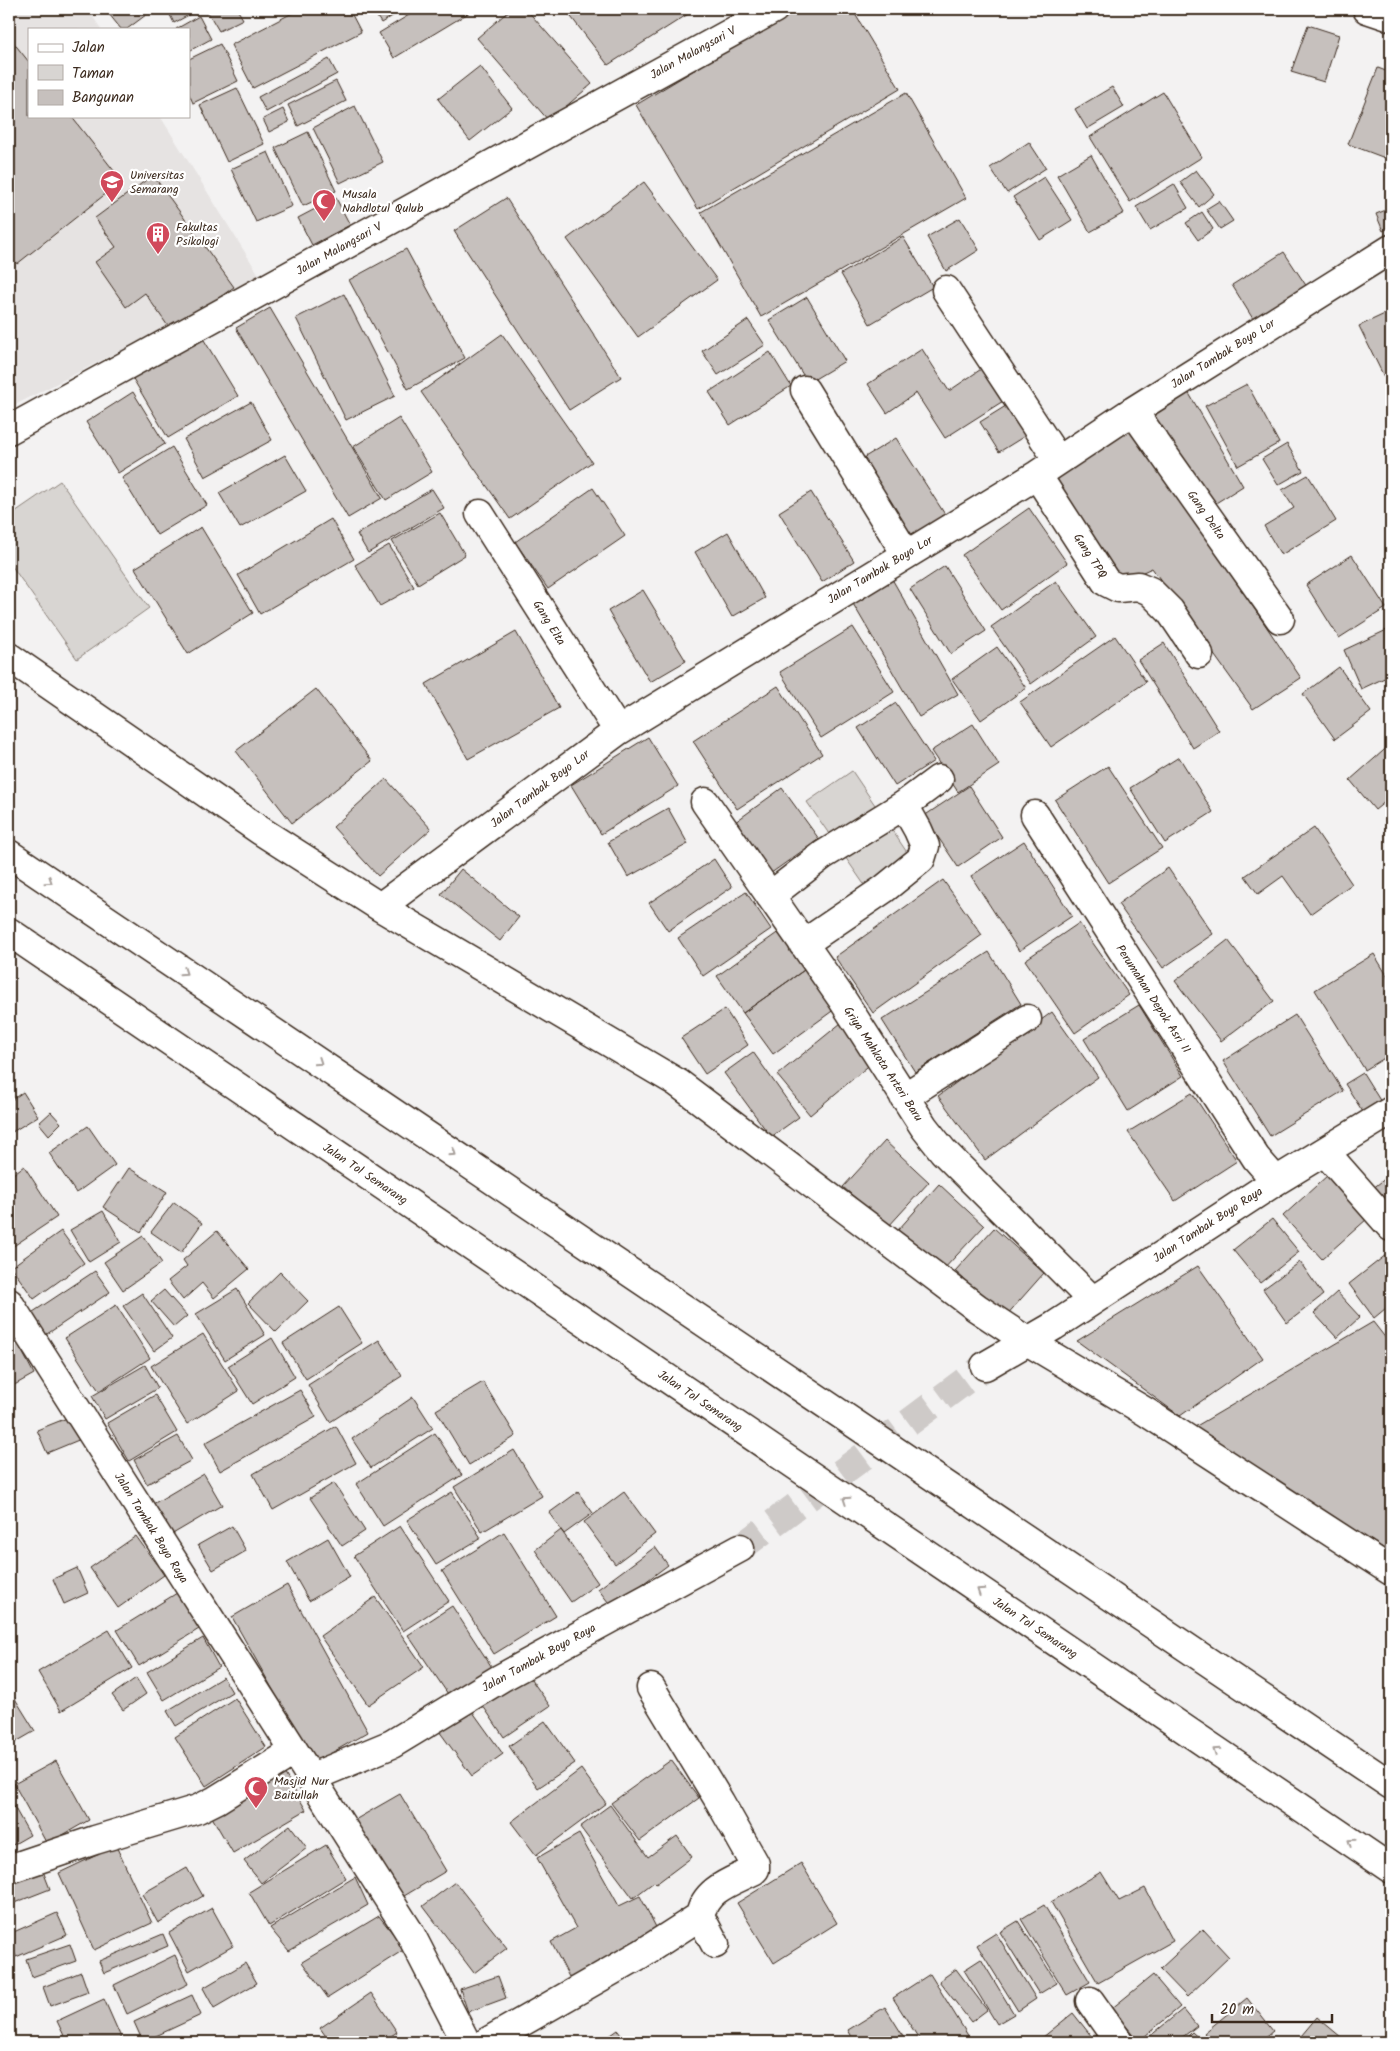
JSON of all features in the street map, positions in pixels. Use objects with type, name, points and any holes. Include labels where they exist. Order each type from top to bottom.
[{"type":"main road","name":"Jalan Malangsari V","points":[[9,430],[774,9]]},
{"type":"main road","points":[[1367,9],[1391,17]]},
{"type":"main road","name":"Jalan Tambak Boyo Lor","points":[[380,907],[618,731],[1048,468],[1132,411],[1391,249]]},
{"type":"main road","name":"Gang TPQ","points":[[946,290],[1048,468],[1106,582],[1118,588],[1138,586],[1150,591],[1170,611],[1199,654]]},
{"type":"main road","points":[[805,390],[906,554]]},
{"type":"main road","name":"Gang Delta","points":[[1132,411],[1280,619]]},
{"type":"main road","name":"Gang Elta","points":[[480,514],[618,731]]},
{"type":"main road","points":[[9,657],[260,831],[380,907],[678,1083],[977,1308],[1027,1341],[1146,1412],[1391,1571]]},
{"type":"main road","points":[[770,896],[823,855],[904,805],[939,779]]},
{"type":"main road","name":"Griya Mahkota Arteri Baru","points":[[705,802],[842,999],[924,1127],[943,1151],[1092,1300]]},
{"type":"main road","points":[[803,944],[884,889],[921,859],[924,846],[918,830],[904,805]]},
{"type":"main road","name":"Perumahan Depok Asri II","points":[[1035,815],[1251,1150],[1276,1181]]},
{"type":"main road","points":[[9,854],[1391,1786]]},
{"type":"main road","name":"Jalan Tol Semarang","points":[[9,932],[1391,1869]]},
{"type":"main road","points":[[904,1097],[1027,1019]]},
{"type":"main road","name":"Jalan Tambak Boyo Raya","points":[[986,1366],[1054,1326],[1276,1181],[1391,1111]]},
{"type":"main road","points":[[1325,1152],[1391,1228]]},
{"type":"main road","name":"Jalan Tambak Boyo Raya","points":[[9,1303],[293,1752],[410,1933],[466,2042]]},
{"type":"main road","name":"Jalan Tambak Boyo Raya","points":[[310,1778],[392,1744],[501,1678],[740,1548]]},
{"type":"main road","points":[[651,1688],[755,1864],[753,1871],[717,1888],[702,1907],[700,1916],[715,1944]]},
{"type":"main road","points":[[9,1869],[95,1840],[198,1809],[216,1800],[293,1752]]},
{"type":"main road","points":[[487,2042],[641,1954],[700,1916]]},
{"type":"main road","points":[[1090,2001],[1120,2042]]},
{"type":"shaded area","name":"Universitas Semarang","points":[[9,9],[88,9],[100,28],[28,28],[28,118],[161,118],[261,278],[9,408]]},
{"type":"green space","points":[[60,481],[149,608],[77,659],[9,562],[9,516]]},
{"type":"green space","points":[[852,771],[923,876],[879,906],[807,802]]},
{"type":"building","points":[[105,9],[154,9],[128,28],[120,28]]},
{"type":"building","points":[[167,9],[198,9],[198,10],[174,23]]},
{"type":"building","points":[[206,9],[237,9],[243,19],[219,31]]},
{"type":"building","points":[[300,9],[349,9],[361,32],[253,88],[231,45]]},
{"type":"building","points":[[372,9],[404,9],[381,23]]},
{"type":"building","points":[[419,9],[475,9],[394,58],[379,33]]},
{"type":"building","points":[[511,9],[526,9],[592,84],[549,121],[477,38]]},
{"type":"building","points":[[565,9],[696,9],[608,65]]},
{"type":"building","points":[[796,9],[852,9],[900,89],[698,209],[636,105]]},
{"type":"building","points":[[199,16],[211,39],[190,50],[190,28],[178,28]]},
{"type":"building","points":[[1308,25],[1339,35],[1324,82],[1291,72]]},
{"type":"building","points":[[9,37],[28,61],[28,118],[73,118],[122,181],[17,264],[9,254]]},
{"type":"building","points":[[220,44],[238,81],[193,103],[190,96],[190,59]]},
{"type":"building","points":[[329,59],[337,74],[266,112],[258,97]]},
{"type":"building","points":[[480,66],[512,108],[470,141],[438,99]]},
{"type":"building","points":[[1378,68],[1391,73],[1391,142],[1385,158],[1348,144]]},
{"type":"building","points":[[336,81],[346,101],[298,126],[288,105]]},
{"type":"building","points":[[1112,87],[1124,107],[1087,129],[1075,109]]},
{"type":"building","points":[[237,88],[264,144],[227,162],[200,105]]},
{"type":"building","points":[[1163,92],[1202,157],[1130,202],[1090,137]]},
{"type":"building","points":[[906,93],[966,198],[761,317],[701,212]]},
{"type":"building","points":[[355,106],[383,162],[340,183],[313,128]]},
{"type":"building","points":[[283,109],[289,122],[269,132],[263,119]]},
{"type":"building","points":[[308,132],[336,191],[303,206],[275,148]]},
{"type":"building","points":[[1029,142],[1046,168],[1007,193],[990,168]]},
{"type":"building","points":[[268,152],[292,206],[256,222],[231,169]]},
{"type":"building","points":[[1091,155],[1124,213],[1090,232],[1057,175]]},
{"type":"building","points":[[1196,170],[1214,194],[1199,207],[1180,182]]},
{"type":"building","name":"Fakultas Psikologi","points":[[153,175],[234,287],[172,332],[145,293],[126,307],[95,262],[116,247],[95,218]]},
{"type":"building","points":[[1044,177],[1072,220],[1040,240],[1013,197]]},
{"type":"building","points":[[644,182],[717,280],[638,337],[567,239]]},
{"type":"building","points":[[1174,184],[1188,208],[1150,230],[1136,207]]},
{"type":"building","name":"Musala Nahdlotul Qulub","points":[[336,198],[350,225],[312,245],[298,218]]},
{"type":"building","points":[[506,198],[621,377],[569,410],[454,231]]},
{"type":"building","points":[[1219,201],[1233,221],[1220,229],[1206,209]]},
{"type":"building","points":[[1391,208],[1391,227],[1383,231],[1376,214]]},
{"type":"building","points":[[1202,212],[1213,229],[1198,240],[1186,223]]},
{"type":"building","points":[[960,218],[979,250],[946,271],[927,237]]},
{"type":"building","points":[[903,237],[933,287],[870,324],[841,274]]},
{"type":"building","points":[[406,249],[465,358],[408,389],[349,280]]},
{"type":"building","points":[[1284,252],[1311,293],[1258,327],[1232,285]]},
{"type":"building","points":[[344,294],[395,396],[346,420],[296,318]]},
{"type":"building","points":[[807,297],[845,361],[808,383],[769,320]]},
{"type":"building","points":[[270,308],[382,498],[348,518],[236,328]]},
{"type":"building","points":[[1391,311],[1391,378],[1386,381],[1359,326]]},
{"type":"building","points":[[748,320],[765,345],[718,375],[702,351]]},
{"type":"building","points":[[502,334],[592,462],[510,519],[421,392]]},
{"type":"building","points":[[201,335],[238,396],[168,438],[132,377]]},
{"type":"building","points":[[922,349],[949,391],[990,363],[1011,396],[945,438],[916,393],[887,413],[868,384]]},
{"type":"building","points":[[770,352],[791,386],[730,425],[709,392]]},
{"type":"building","points":[[1247,384],[1279,443],[1238,466],[1205,406]]},
{"type":"building","points":[[1187,390],[1243,486],[1211,506],[1151,413]]},
{"type":"building","points":[[133,392],[165,444],[118,473],[86,422]]},
{"type":"building","points":[[251,402],[272,440],[205,477],[184,439]]},
{"type":"building","points":[[1009,404],[1028,434],[999,452],[980,422]]},
{"type":"building","points":[[399,418],[432,472],[386,500],[353,447]]},
{"type":"building","points":[[1130,424],[1301,678],[1253,709],[1152,568],[1116,584],[1051,484]]},
{"type":"building","points":[[896,438],[946,516],[906,542],[855,463]]},
{"type":"building","points":[[1287,444],[1303,471],[1278,485],[1262,459]]},
{"type":"building","points":[[172,447],[207,505],[157,535],[122,478]]},
{"type":"building","points":[[285,455],[306,491],[240,528],[219,493]]},
{"type":"building","points":[[1308,475],[1336,521],[1281,555],[1264,526],[1294,508],[1282,490]]},
{"type":"building","points":[[593,488],[625,536],[548,589],[515,542]]},
{"type":"building","points":[[432,489],[444,508],[368,553],[357,534]]},
{"type":"building","points":[[811,492],[854,561],[822,582],[779,512]]},
{"type":"building","points":[[1029,508],[1067,563],[1001,610],[962,555]]},
{"type":"building","points":[[440,513],[465,555],[418,584],[392,541]]},
{"type":"building","points":[[331,519],[354,559],[260,614],[238,575]]},
{"type":"building","points":[[201,527],[253,613],[188,654],[135,568]]},
{"type":"building","points":[[728,532],[765,598],[732,617],[695,552]]},
{"type":"building","points":[[389,545],[414,587],[380,606],[355,565]]},
{"type":"building","points":[[1352,555],[1386,608],[1339,638],[1306,585]]},
{"type":"building","points":[[945,566],[986,631],[951,654],[910,589]]},
{"type":"building","points":[[892,579],[958,694],[919,717],[852,602]]},
{"type":"building","points":[[1056,581],[1096,637],[1031,684],[991,627]]},
{"type":"building","points":[[643,590],[686,661],[650,682],[608,611]]},
{"type":"building","points":[[853,627],[894,692],[821,738],[780,672]]},
{"type":"building","points":[[1391,628],[1391,675],[1361,689],[1344,650]]},
{"type":"building","points":[[516,632],[559,708],[468,759],[426,684]]},
{"type":"building","points":[[1115,636],[1146,682],[1051,747],[1020,702]]},
{"type":"building","points":[[1164,643],[1219,731],[1193,748],[1138,660]]},
{"type":"building","points":[[997,647],[1026,688],[981,720],[952,679]]},
{"type":"building","points":[[1339,667],[1371,712],[1335,739],[1303,694]]},
{"type":"building","points":[[778,686],[822,754],[737,809],[693,741]]},
{"type":"building","points":[[316,689],[372,761],[292,823],[236,751]]},
{"type":"building","points":[[896,703],[934,761],[895,786],[858,728]]},
{"type":"building","points":[[973,724],[999,765],[958,792],[931,751]]},
{"type":"building","points":[[648,737],[678,786],[601,834],[571,785]]},
{"type":"building","points":[[1391,744],[1391,797],[1375,810],[1350,780]]},
{"type":"building","points":[[1179,757],[1213,812],[1165,843],[1130,788]]},
{"type":"building","points":[[1108,766],[1162,848],[1108,883],[1055,800]]},
{"type":"building","points":[[386,779],[431,829],[378,876],[333,827]]},
{"type":"building","points":[[969,786],[1002,837],[958,867],[924,816]]},
{"type":"building","points":[[782,788],[819,839],[767,876],[731,825]]},
{"type":"building","points":[[668,808],[688,844],[628,877],[608,842]]},
{"type":"building","points":[[1314,828],[1352,884],[1310,914],[1283,876],[1258,894],[1245,876]]},
{"type":"building","points":[[1024,841],[1072,916],[1019,951],[971,876]]},
{"type":"building","points":[[714,859],[732,887],[668,931],[649,903]]},
{"type":"building","points":[[1168,868],[1213,934],[1163,968],[1118,904]]},
{"type":"building","points":[[461,869],[519,917],[500,941],[441,894]]},
{"type":"building","points":[[943,880],[982,935],[873,1013],[835,957]]},
{"type":"building","points":[[746,892],[771,929],[703,976],[678,938]]},
{"type":"building","points":[[1079,923],[1129,995],[1075,1033],[1025,960]]},
{"type":"building","points":[[780,931],[807,968],[743,1013],[717,976]]},
{"type":"building","points":[[1228,940],[1274,1001],[1221,1041],[1175,981]]},
{"type":"building","points":[[989,952],[1021,1004],[915,1072],[882,1020]]},
{"type":"building","points":[[1374,954],[1391,982],[1391,1054],[1365,1070],[1315,990]]},
{"type":"building","points":[[807,968],[835,1009],[773,1054],[743,1013]]},
{"type":"building","points":[[1139,1005],[1183,1076],[1128,1111],[1084,1039]]},
{"type":"building","points":[[725,1009],[748,1045],[705,1074],[681,1038]]},
{"type":"building","points":[[1052,1012],[1098,1077],[985,1160],[938,1096]]},
{"type":"building","points":[[1295,1015],[1343,1091],[1270,1136],[1223,1061]]},
{"type":"building","points":[[841,1023],[873,1062],[810,1115],[777,1075]]},
{"type":"building","points":[[753,1052],[799,1117],[771,1137],[724,1073]]},
{"type":"building","points":[[1363,1073],[1381,1102],[1363,1112],[1345,1084]]},
{"type":"building","points":[[23,1092],[38,1116],[9,1134],[9,1102]]},
{"type":"building","points":[[1192,1093],[1237,1161],[1175,1201],[1128,1132]]},
{"type":"building","points":[[51,1112],[61,1123],[49,1135],[39,1123]]},
{"type":"building","points":[[88,1126],[115,1165],[76,1193],[49,1153]]},
{"type":"building","points":[[885,1141],[929,1182],[888,1227],[843,1187]]},
{"type":"building","points":[[24,1166],[57,1217],[9,1249],[9,1177]]},
{"type":"building","points":[[129,1168],[167,1192],[141,1232],[103,1207]]},
{"type":"building","points":[[1391,1174],[1391,1213],[1372,1189]]},
{"type":"building","points":[[1328,1175],[1367,1219],[1322,1259],[1283,1216]]},
{"type":"building","points":[[939,1184],[984,1226],[942,1271],[898,1230]]},
{"type":"building","points":[[174,1202],[202,1223],[181,1253],[151,1232]]},
{"type":"building","points":[[103,1211],[121,1242],[89,1262],[70,1230]]},
{"type":"building","points":[[1272,1219],[1299,1252],[1260,1283],[1233,1250]]},
{"type":"building","points":[[994,1228],[1044,1273],[1005,1317],[955,1271]]},
{"type":"building","points":[[61,1231],[84,1263],[34,1299],[11,1267]]},
{"type":"building","points":[[217,1231],[249,1269],[214,1298],[202,1283],[183,1300],[168,1281],[187,1266],[183,1260]]},
{"type":"building","points":[[143,1236],[162,1263],[123,1290],[104,1262]]},
{"type":"building","points":[[1391,1251],[1391,1304],[1374,1318],[1349,1284]]},
{"type":"building","points":[[1300,1262],[1323,1295],[1287,1323],[1263,1289]]},
{"type":"building","points":[[1198,1266],[1263,1358],[1180,1416],[1077,1341]]},
{"type":"building","points":[[95,1271],[110,1292],[44,1336],[30,1314]]},
{"type":"building","points":[[280,1272],[308,1301],[276,1332],[248,1303]]},
{"type":"building","points":[[237,1289],[265,1335],[225,1360],[196,1314]]},
{"type":"building","points":[[164,1290],[187,1316],[174,1327],[151,1301]]},
{"type":"building","points":[[1337,1292],[1360,1317],[1337,1338],[1314,1313]]},
{"type":"building","points":[[142,1293],[172,1338],[154,1351],[123,1306]]},
{"type":"building","points":[[116,1305],[150,1358],[99,1391],[65,1338]]},
{"type":"building","points":[[339,1307],[362,1343],[306,1379],[283,1343]]},
{"type":"building","points":[[1373,1322],[1391,1345],[1391,1553],[1193,1428]]},
{"type":"building","points":[[203,1334],[239,1391],[187,1424],[151,1366]]},
{"type":"building","points":[[272,1338],[295,1377],[252,1404],[228,1366]]},
{"type":"building","points":[[16,1340],[34,1374],[9,1388],[9,1344]]},
{"type":"building","points":[[379,1340],[402,1376],[330,1422],[308,1385]]},
{"type":"building","points":[[145,1365],[158,1388],[105,1419],[92,1396]]},
{"type":"building","points":[[483,1382],[516,1436],[469,1465],[436,1410]]},
{"type":"building","points":[[300,1390],[316,1417],[220,1471],[205,1443]]},
{"type":"building","points":[[155,1395],[177,1432],[129,1461],[107,1423]]},
{"type":"building","points":[[413,1397],[433,1428],[371,1468],[352,1439]]},
{"type":"building","points":[[72,1416],[81,1439],[47,1453],[37,1430]]},
{"type":"building","points":[[336,1426],[356,1463],[273,1510],[253,1474]]},
{"type":"building","points":[[435,1433],[462,1475],[383,1526],[356,1484]]},
{"type":"building","points":[[178,1436],[192,1460],[147,1484],[134,1460]]},
{"type":"building","points":[[514,1450],[542,1496],[482,1532],[454,1487]]},
{"type":"building","points":[[204,1474],[222,1505],[171,1535],[153,1504]]},
{"type":"building","points":[[334,1483],[365,1531],[342,1546],[310,1498]]},
{"type":"building","points":[[452,1492],[481,1538],[436,1565],[407,1520]]},
{"type":"building","points":[[578,1492],[593,1513],[564,1534],[549,1513]]},
{"type":"building","points":[[624,1492],[655,1534],[615,1564],[584,1522]]},
{"type":"building","points":[[232,1526],[246,1551],[213,1570],[198,1545]]},
{"type":"building","points":[[400,1526],[449,1601],[403,1631],[354,1556]]},
{"type":"building","points":[[561,1530],[598,1583],[571,1602],[535,1550]]},
{"type":"building","points":[[504,1532],[556,1616],[494,1654],[442,1571]]},
{"type":"building","points":[[136,1536],[164,1575],[118,1608],[90,1568]]},
{"type":"building","points":[[328,1538],[350,1577],[309,1601],[287,1562]]},
{"type":"building","points":[[655,1547],[668,1565],[612,1607],[598,1589]]},
{"type":"building","points":[[77,1568],[88,1593],[64,1604],[53,1579]]},
{"type":"building","points":[[287,1585],[368,1732],[314,1763],[232,1617]]},
{"type":"building","points":[[177,1593],[199,1629],[139,1666],[117,1630]]},
{"type":"building","points":[[375,1597],[424,1667],[368,1705],[320,1636]]},
{"type":"building","points":[[452,1606],[495,1672],[452,1700],[408,1635]]},
{"type":"building","points":[[109,1630],[132,1668],[61,1711],[38,1672]]},
{"type":"building","points":[[203,1638],[219,1667],[164,1700],[147,1672]]},
{"type":"building","points":[[526,1672],[550,1706],[504,1737],[481,1703]]},
{"type":"building","points":[[223,1677],[232,1692],[176,1726],[167,1711]]},
{"type":"building","points":[[136,1678],[146,1694],[123,1710],[112,1695]]},
{"type":"building","points":[[9,1689],[35,1731],[9,1746]]},
{"type":"building","points":[[235,1698],[266,1747],[206,1786],[175,1737]]},
{"type":"building","points":[[470,1708],[503,1754],[472,1776],[439,1731]]},
{"type":"building","points":[[545,1721],[575,1763],[538,1788],[509,1746]]},
{"type":"building","points":[[671,1760],[699,1798],[640,1841],[611,1803]]},
{"type":"building","points":[[56,1761],[89,1820],[47,1844],[14,1784]]},
{"type":"building","name":"Masjid Nur Baitullah","points":[[279,1764],[306,1810],[233,1853],[206,1807]]},
{"type":"building","points":[[581,1769],[606,1803],[536,1855],[511,1822]]},
{"type":"building","points":[[400,1794],[446,1871],[399,1899],[353,1821]]},
{"type":"building","points":[[9,1798],[30,1835],[9,1847]]},
{"type":"building","points":[[610,1805],[648,1857],[677,1836],[692,1857],[656,1884],[654,1882],[633,1898],[580,1827]]},
{"type":"building","points":[[290,1825],[307,1848],[261,1883],[244,1861]]},
{"type":"building","points":[[579,1834],[619,1906],[640,1896],[659,1933],[570,1979],[551,1942],[576,1928],[537,1858]]},
{"type":"building","points":[[326,1845],[346,1878],[269,1926],[249,1892]]},
{"type":"building","points":[[116,1846],[152,1923],[94,1950],[59,1873]]},
{"type":"building","points":[[801,1863],[837,1923],[774,1963],[737,1903]]},
{"type":"building","points":[[41,1866],[50,1889],[9,1905],[9,1878]]},
{"type":"building","points":[[187,1868],[203,1896],[158,1923],[142,1894]]},
{"type":"building","points":[[1101,1872],[1119,1901],[1145,1888],[1173,1941],[1098,1983],[1051,1902]]},
{"type":"building","points":[[355,1877],[368,1905],[289,1951],[270,1928]]},
{"type":"building","points":[[455,1882],[507,1948],[474,1973],[423,1906]]},
{"type":"building","points":[[1044,1905],[1090,1982],[1067,1995],[1021,1919]]},
{"type":"building","points":[[212,1908],[233,1946],[189,1971],[169,1933]]},
{"type":"building","points":[[57,1913],[67,1935],[16,1957],[9,1934]]},
{"type":"building","points":[[379,1916],[405,1949],[328,1998],[302,1962]]},
{"type":"building","points":[[1018,1921],[1057,1983],[1039,1994],[1000,1932]]},
{"type":"building","points":[[1203,1929],[1229,1957],[1187,1997],[1160,1969]]},
{"type":"building","points":[[996,1933],[1036,1999],[1018,2011],[977,1945]]},
{"type":"building","points":[[163,1934],[168,1946],[104,1973],[99,1961]]},
{"type":"building","points":[[70,1944],[76,1961],[32,1977],[26,1959]]},
{"type":"building","points":[[175,1955],[188,1984],[127,2014],[114,1985]]},
{"type":"building","points":[[981,1959],[1014,2014],[997,2024],[964,1970]]},
{"type":"building","points":[[245,1963],[257,1983],[214,2008],[203,1988]]},
{"type":"building","points":[[956,1969],[987,2010],[971,2022],[939,1981]]},
{"type":"building","points":[[81,1972],[88,1992],[50,2006],[43,1987]]},
{"type":"building","points":[[930,1974],[972,2042],[921,2042],[893,1998]]},
{"type":"building","points":[[1153,1975],[1180,2007],[1139,2041],[1111,2009]]},
{"type":"building","points":[[498,1976],[506,1998],[468,2012],[460,1989]]},
{"type":"building","points":[[371,1993],[397,2032],[382,2042],[330,2042],[320,2028]]},
{"type":"building","points":[[192,1995],[201,2015],[143,2042],[134,2022]]},
{"type":"building","points":[[1247,1998],[1273,2031],[1259,2042],[1211,2042],[1204,2033]]},
{"type":"building","points":[[104,1999],[123,2042],[67,2042],[57,2021]]},
{"type":"building","points":[[885,2007],[907,2042],[855,2042],[848,2030]]},
{"type":"building","points":[[1183,2009],[1197,2026],[1176,2042],[1143,2042]]},
{"type":"building","points":[[1073,2013],[1096,2042],[1037,2042]]},
{"type":"building","points":[[1317,2017],[1347,2042],[1296,2042]]},
{"type":"building","points":[[618,2030],[627,2042],[601,2042]]},
{"type":"building","points":[[1192,2032],[1203,2042],[1182,2042]]},
{"type":"tunnel","points":[[740,1548],[985,1366]]},
{"type":"place","name":"Universitas Semarang","points":[[112,203]]},
{"type":"place","name":"Musala Nahdlotul Qulub","points":[[324,222]]},
{"type":"place","name":"Fakultas Psikologi","points":[[158,255]]},
{"type":"place","name":"Masjid Nur Baitullah","points":[[256,1809]]}]
